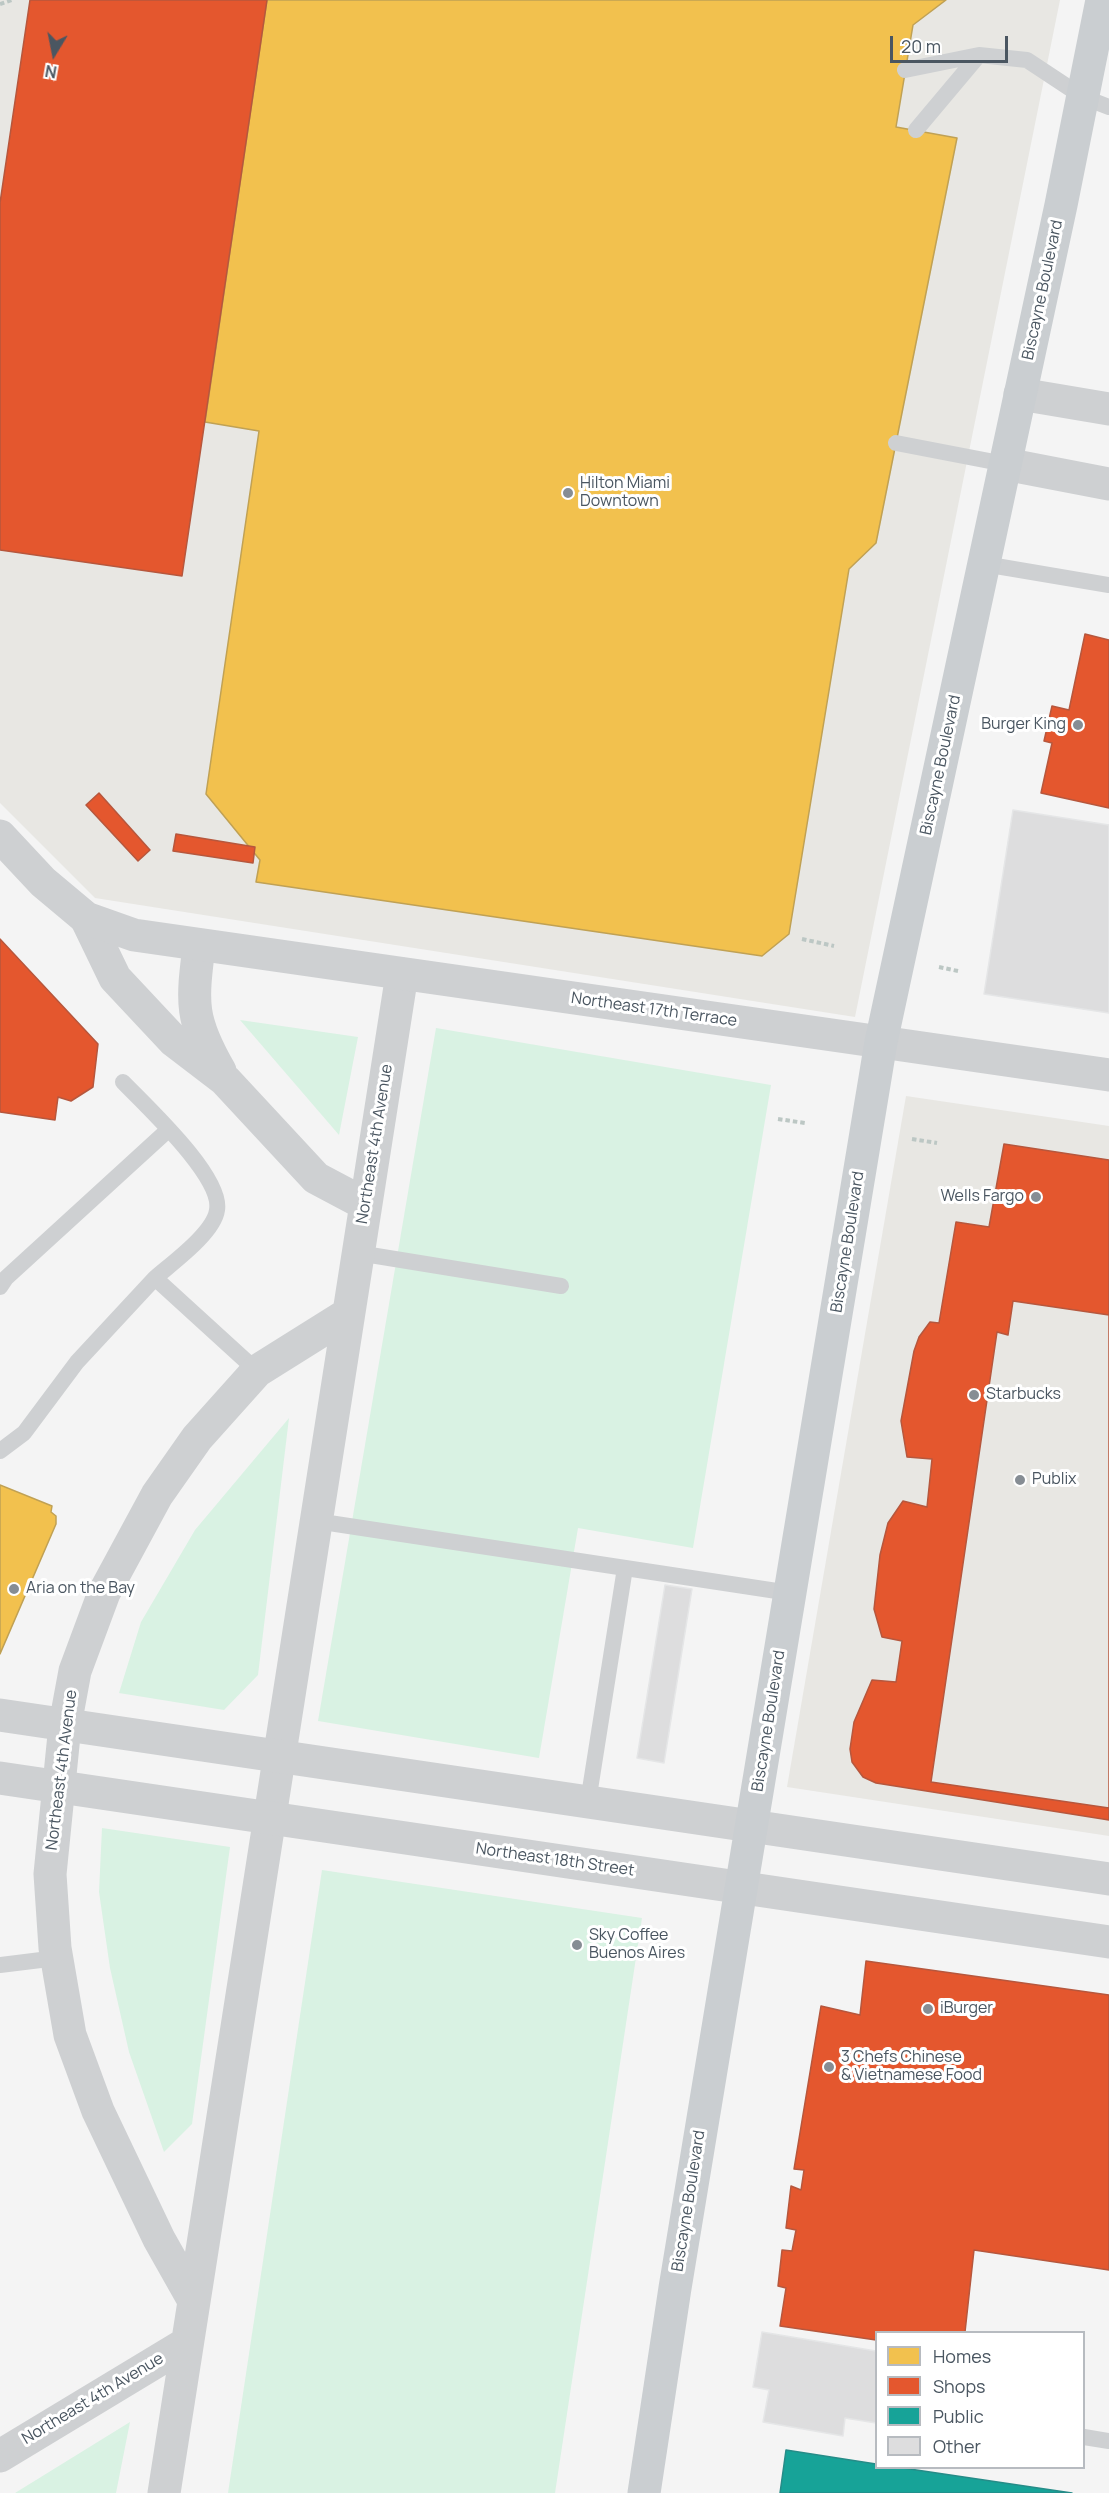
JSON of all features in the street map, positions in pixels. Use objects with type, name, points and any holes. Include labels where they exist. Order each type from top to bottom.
[{"type":"main road","name":"Biscayne Boulevard","points":[[644,2493],[675,2288],[881,1042],[1020,394],[1096,102],[1102,0]]},
{"type":"street","points":[[1020,394],[1109,409]]},
{"type":"street","points":[[1005,464],[1109,484]]},
{"type":"street","name":"Northeast 17th Terrace","points":[[3,844],[86,918],[134,935],[1109,1075]]},
{"type":"street","name":"Northeast 17th Terrace","points":[[86,918],[115,978],[174,1041],[225,1080],[316,1178],[365,1204]]},
{"type":"street","name":"Northeast 17th Terrace","points":[[199,946],[192,997],[195,1018],[207,1048],[225,1080]]},
{"type":"street","name":"Northeast 4th Avenue","points":[[164,2493],[402,974]]},
{"type":"street","name":"Northeast 4th Avenue","points":[[194,2301],[159,2239],[98,2111],[70,2035],[57,1958],[50,1874],[57,1786],[65,1725],[75,1671],[104,1593],[157,1495],[197,1438],[257,1371],[348,1314]]},
{"type":"street","points":[[0,1715],[1109,1878]]},
{"type":"street","name":"Northeast 18th Street","points":[[0,1778],[1109,1942]]},
{"type":"street","name":"Northeast 4th Avenue","points":[[0,2456],[187,2343]]},
{"type":"lane","points":[[905,70],[979,55],[1027,60],[1096,102]]},
{"type":"lane","points":[[916,130],[979,55]]},
{"type":"lane","points":[[896,443],[1005,464]]},
{"type":"lane","points":[[984,564],[1109,585]]},
{"type":"lane","points":[[0,1451],[24,1433],[77,1362],[155,1278],[209,1229],[218,1210],[213,1186],[195,1159],[123,1082]]},
{"type":"lane","points":[[0,1287],[6,1278],[168,1130]]},
{"type":"lane","points":[[358,1252],[561,1286]]},
{"type":"lane","points":[[155,1278],[257,1371]]},
{"type":"lane","points":[[315,1521],[790,1593]]},
{"type":"lane","points":[[588,1802],[625,1568]]},
{"type":"lane","points":[[0,1965],[57,1958]]},
{"type":"lane","points":[[1085,2437],[1109,2441]]},
{"type":"path","points":[[0,4],[12,0]]},
{"type":"path","points":[[802,939],[834,946]]},
{"type":"path","points":[[939,968],[958,971]]},
{"type":"path","points":[[778,1119],[806,1123]]},
{"type":"path","points":[[912,1139],[937,1143]]},
{"type":"shaded area","name":"Hilton Miami Downtown","points":[[0,0],[1060,0],[855,1017],[95,898],[0,803]]},
{"type":"shaded area","name":"Publix","points":[[906,1096],[1109,1126],[1109,1836],[787,1787]]},
{"type":"green space","points":[[240,1020],[358,1037],[339,1135]]},
{"type":"green space","points":[[436,1028],[771,1085],[693,1548],[578,1528],[539,1758],[318,1721]]},
{"type":"green space","points":[[289,1418],[258,1675],[224,1710],[119,1693],[141,1622],[195,1530]]},
{"type":"green space","points":[[102,1828],[230,1847],[192,2124],[164,2152],[129,2052],[110,1968],[99,1892]]},
{"type":"green space","points":[[322,1870],[642,1918],[555,2493],[228,2493]]},
{"type":"green space","points":[[130,2422],[116,2493],[15,2493]]},
{"type":"building: Homes","name":"Hilton Miami Downtown","points":[[267,0],[946,0],[913,25],[896,127],[957,138],[876,543],[849,569],[789,934],[762,956],[256,882],[260,860],[206,794],[259,431],[205,422]]},
{"type":"building: Homes","name":"Aria on the Bay","points":[[0,1485],[52,1506],[51,1512],[56,1516],[56,1524],[0,1654]]},
{"type":"building: Shops","points":[[30,0],[267,0],[182,576],[0,550],[0,203]]},
{"type":"building: Shops","name":"Burger King","points":[[1085,634],[1109,640],[1109,808],[1041,793],[1052,743],[1044,741],[1052,706],[1069,710]]},
{"type":"building: Shops","points":[[99,793],[150,850],[138,861],[86,805]]},
{"type":"building: Shops","points":[[176,834],[255,847],[253,863],[173,851]]},
{"type":"building: Shops","points":[[0,939],[98,1044],[93,1087],[71,1101],[58,1097],[55,1120],[0,1112]]},
{"type":"building: Shops","name":"Publix","points":[[1004,1144],[1109,1160],[1109,1820],[876,1783],[863,1777],[852,1762],[850,1749],[854,1722],[872,1680],[896,1682],[902,1641],[882,1637],[874,1609],[880,1555],[888,1523],[903,1501],[927,1507],[932,1459],[907,1457],[901,1421],[914,1351],[919,1337],[930,1322],[939,1323],[956,1222],[989,1227]]},
{"type":"building: Shops","points":[[1013,1301],[1109,1315],[1109,1808],[931,1782],[997,1332],[1008,1335]]},
{"type":"building: Shops","points":[[866,1961],[1109,1995],[1109,2270],[974,2250],[965,2331],[875,2331],[875,2340],[780,2326],[786,2288],[778,2286],[782,2250],[792,2251],[796,2230],[786,2228],[791,2186],[801,2190],[804,2170],[794,2169],[821,2006],[860,2015]]},
{"type":"building: Public","points":[[786,2450],[875,2464],[875,2469],[910,2469],[1072,2493],[780,2493]]},
{"type":"building: Other","points":[[1013,810],[1109,825],[1109,1013],[984,994]]},
{"type":"building: Other","points":[[665,1585],[692,1589],[664,1763],[637,1758]]},
{"type":"building: Other","points":[[762,2332],[875,2351],[875,2423],[845,2418],[843,2436],[763,2422],[769,2390],[753,2387]]},
{"type":"place","name":"Hilton Miami Downtown","points":[[568,493]]},
{"type":"place","name":"Burger King","points":[[1078,725]]},
{"type":"place","name":"Wells Fargo","points":[[1036,1197]]},
{"type":"place","name":"Starbucks","points":[[974,1395]]},
{"type":"place","name":"Publix","points":[[1020,1480]]},
{"type":"place","name":"Aria on the Bay","points":[[14,1589]]},
{"type":"place","name":"Sky Coffee Buenos Aires","points":[[577,1945]]},
{"type":"place","name":"iBurger","points":[[928,2009]]},
{"type":"place","name":"3 Chefs Chinese & Vietnamese Food","points":[[829,2067]]}]
